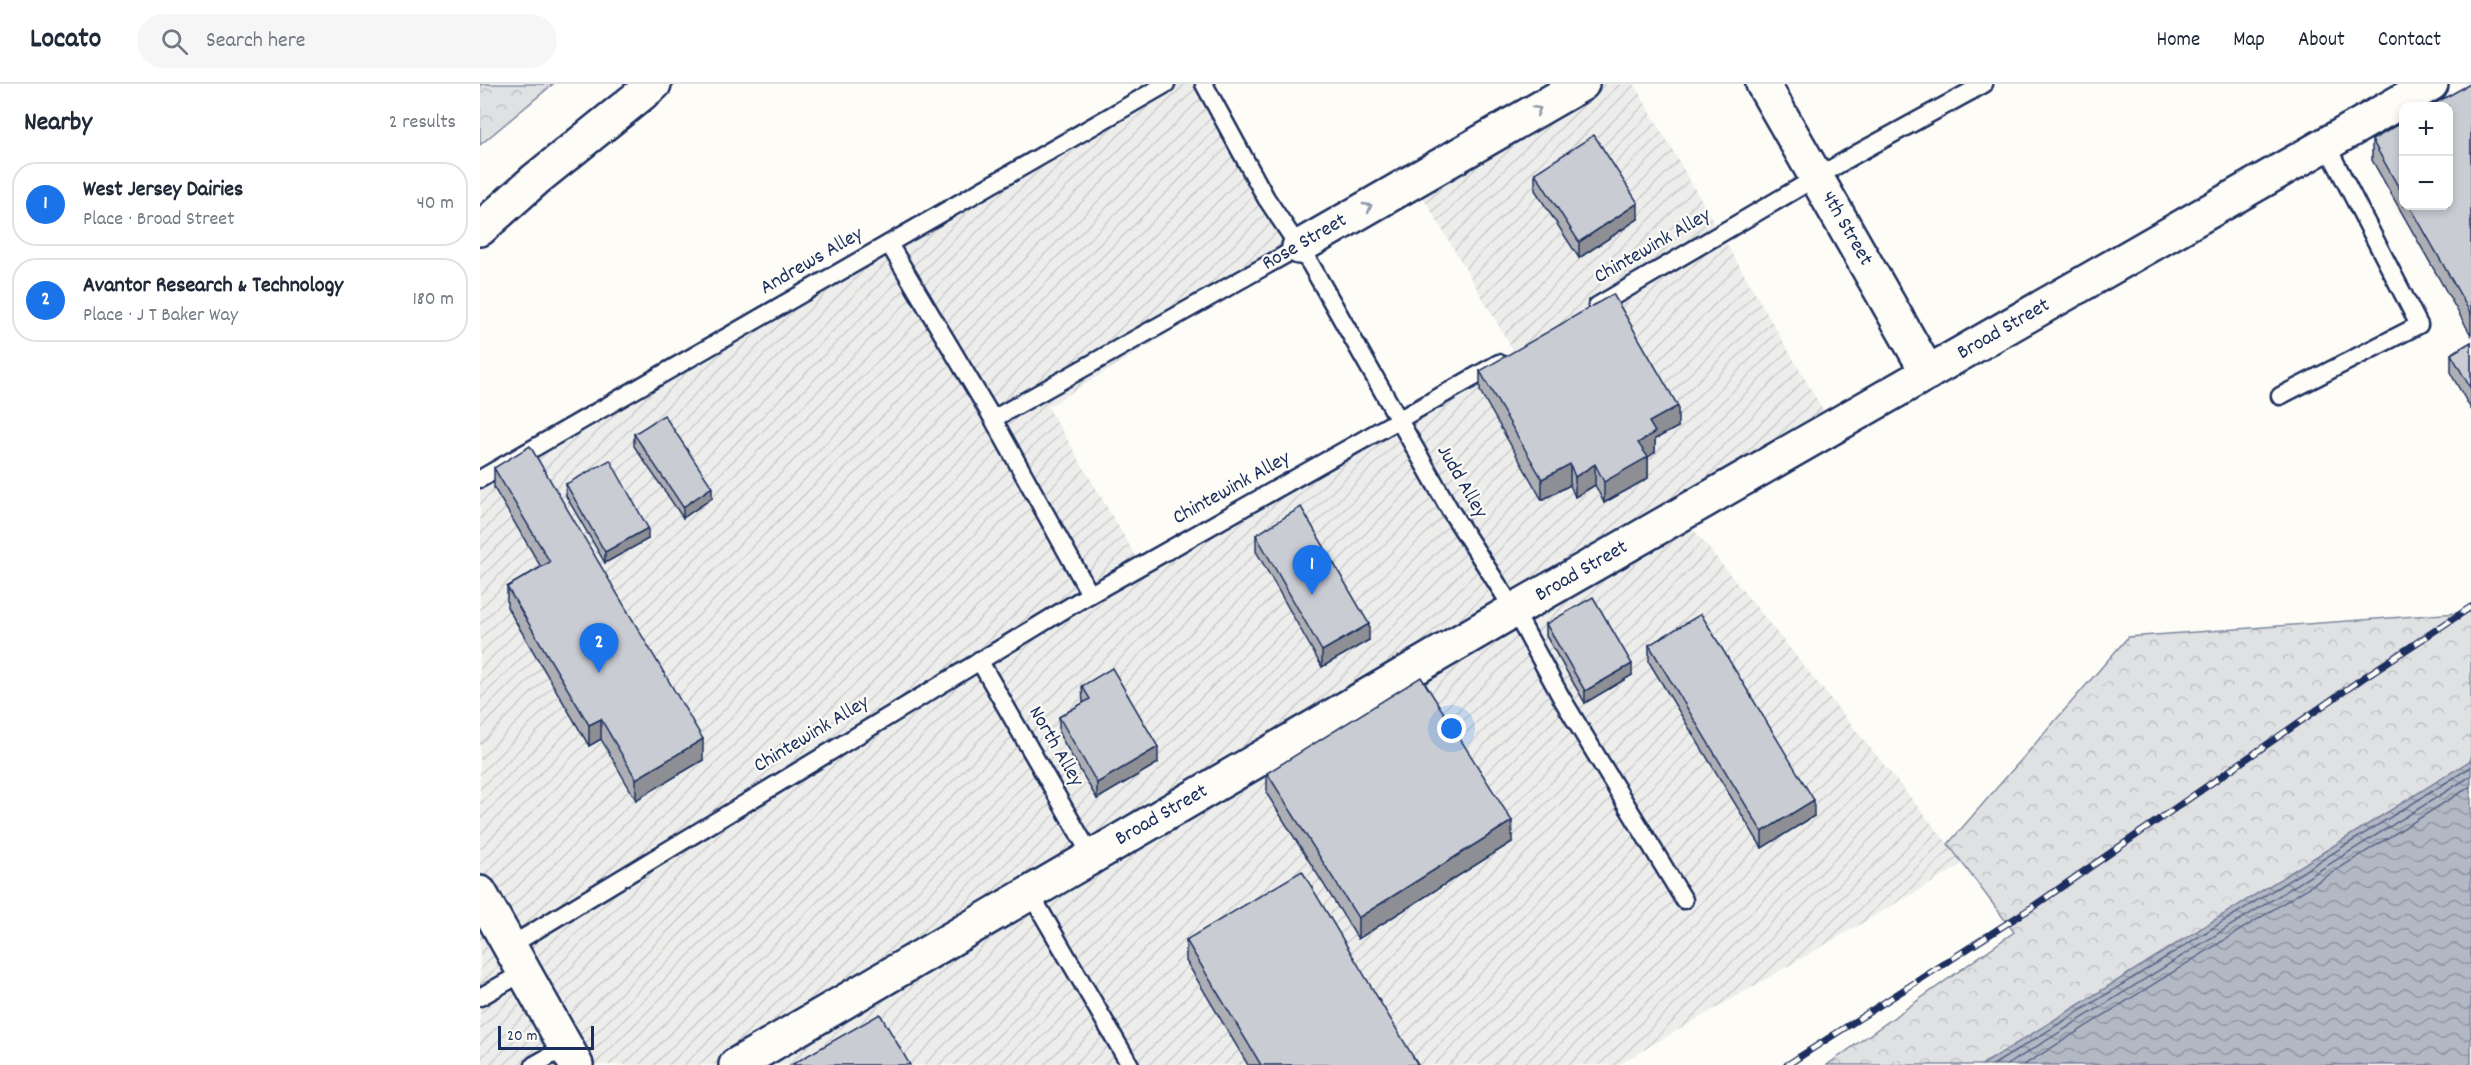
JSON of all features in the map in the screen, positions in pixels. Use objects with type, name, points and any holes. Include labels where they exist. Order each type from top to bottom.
[{"type":"street","points":[[480,229],[536,179],[654,84]]},
{"type":"street","name":"Rose Street","points":[[1299,247],[1582,84]]},
{"type":"street","name":"4th Street","points":[[1763,84],[1928,374]]},
{"type":"street","name":"Broad Street","points":[[736,1065],[1514,610],[2431,84]]},
{"type":"street","points":[[481,895],[571,1056]]},
{"type":"lane","name":"Andrews Alley","points":[[480,479],[1166,84]]},
{"type":"lane","name":"Judd Alley","points":[[1204,84],[1266,198],[1299,247],[1450,510],[1514,610],[1561,696],[1684,900]]},
{"type":"lane","name":"Chintewink Alley","points":[[1583,314],[1983,84]]},
{"type":"lane","points":[[2280,396],[2419,325],[2326,144]]},
{"type":"lane","points":[[889,243],[993,419],[1090,594]]},
{"type":"lane","name":"Rose Street","points":[[993,419],[1299,247]]},
{"type":"lane","name":"Chintewink Alley","points":[[480,997],[517,959],[979,660],[1090,594],[1512,355]]},
{"type":"lane","name":"North Alley","points":[[979,660],[1092,857]]},
{"type":"lane","points":[[1030,893],[1130,1065]]},
{"type":"lane","points":[[534,1065],[571,1056]]},
{"type":"shaded area","points":[[1167,84],[1204,84],[1302,251],[1048,407],[1141,565],[1516,355],[1410,175],[1574,84],[1634,84],[1835,431],[1685,519],[1948,844],[1962,865],[1618,1065],[480,1065],[480,485]]},
{"type":"green space","points":[[480,84],[553,84],[480,145]]},
{"type":"green space","points":[[2471,612],[2471,761],[1982,1065],[1827,1065],[2014,932],[1948,844],[2128,637]]},
{"type":"water","points":[[2471,760],[2471,1065],[1982,1065]]},
{"type":"building","points":[[2471,84],[2471,314],[2412,210],[2453,210],[2453,102],[2437,102]]},
{"type":"building","points":[[2399,124],[2399,188],[2372,140]]},
{"type":"building","points":[[1594,135],[1638,203],[1579,242],[1535,173]]},
{"type":"building","points":[[1613,294],[1678,406],[1649,422],[1655,432],[1638,443],[1648,457],[1604,482],[1595,464],[1575,477],[1570,464],[1542,479],[1480,371]]},
{"type":"building","points":[[2471,342],[2471,389],[2451,354]]},
{"type":"building","points":[[664,415],[712,487],[683,507],[634,434]]},
{"type":"building","points":[[530,446],[703,739],[636,779],[601,719],[589,725],[507,587],[550,562],[494,468]]},
{"type":"building","points":[[610,460],[648,528],[605,552],[566,484]]},
{"type":"building","points":[[1301,507],[1369,624],[1322,651],[1256,535]]},
{"type":"building","points":[[1593,597],[1632,664],[1585,691],[1546,624]]},
{"type":"building","points":[[1701,614],[1814,800],[1762,832],[1649,645]]},
{"type":"building","points":[[1112,668],[1158,747],[1097,783],[1059,717],[1090,699],[1082,686]]},
{"type":"building","points":[[1421,677],[1512,821],[1358,918],[1267,773]]},
{"type":"building","points":[[1302,871],[1418,1065],[1261,1065],[1186,940]]},
{"type":"building","points":[[880,1014],[910,1065],[791,1065]]},
{"type":"railway","points":[[1787,1065],[2031,908],[2366,676],[2471,607]]},
{"type":"place","name":"West Jersey Dairies","points":[[1312,595]]},
{"type":"place","name":"Avantor Research & Technology","points":[[599,673]]}]
